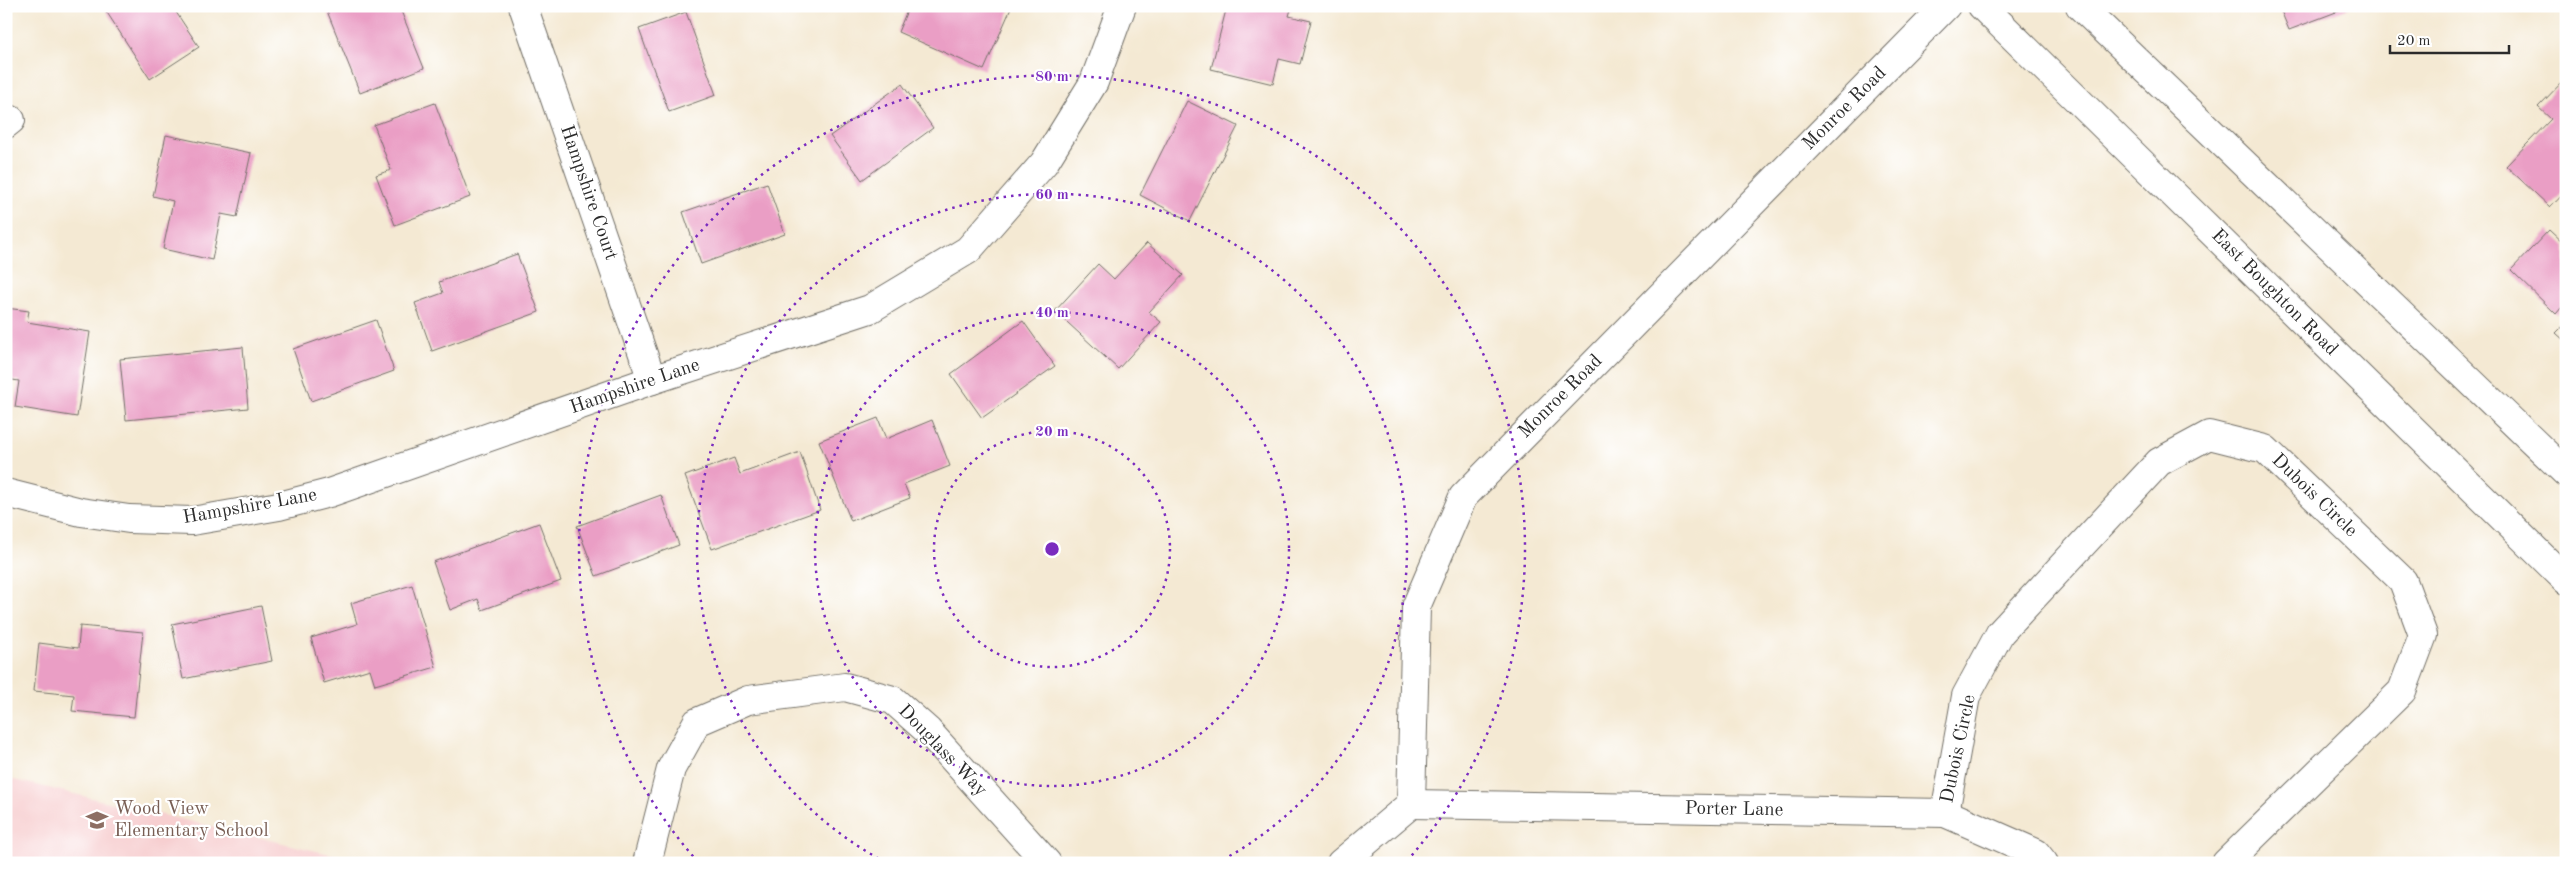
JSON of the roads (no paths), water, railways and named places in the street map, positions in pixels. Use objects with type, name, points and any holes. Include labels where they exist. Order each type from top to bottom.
[{"type":"street","name":"Hampshire Court","points":[[523,6],[652,380]]},
{"type":"street","name":"Hampshire Lane","points":[[6,493],[81,512],[120,517],[192,521],[279,506],[329,493],[652,380],[870,309],[968,250],[1044,163],[1094,82],[1122,6]]},
{"type":"street","name":"Monroe Road","points":[[1412,804],[1416,607],[1463,497],[1946,6]]},
{"type":"street","name":"East Boughton Road","points":[[1982,6],[2566,580]]},
{"type":"street","points":[[2080,6],[2566,473]]},
{"type":"street","name":"Dubois Circle","points":[[1945,813],[1966,696],[2000,633],[2159,462],[2209,435],[2265,449],[2403,581],[2423,635],[2402,691],[2226,863]]},
{"type":"street","name":"Douglass Way","points":[[648,863],[671,770],[697,722],[748,700],[845,688],[893,700],[928,731],[1047,863]]},
{"type":"street","name":"Porter Lane","points":[[1412,804],[1945,813],[2036,853],[2044,863]]},
{"type":"street","points":[[1341,863],[1412,804]]},
{"type":"place","name":"Wood View Elementary School","points":[[97,820]]}]
